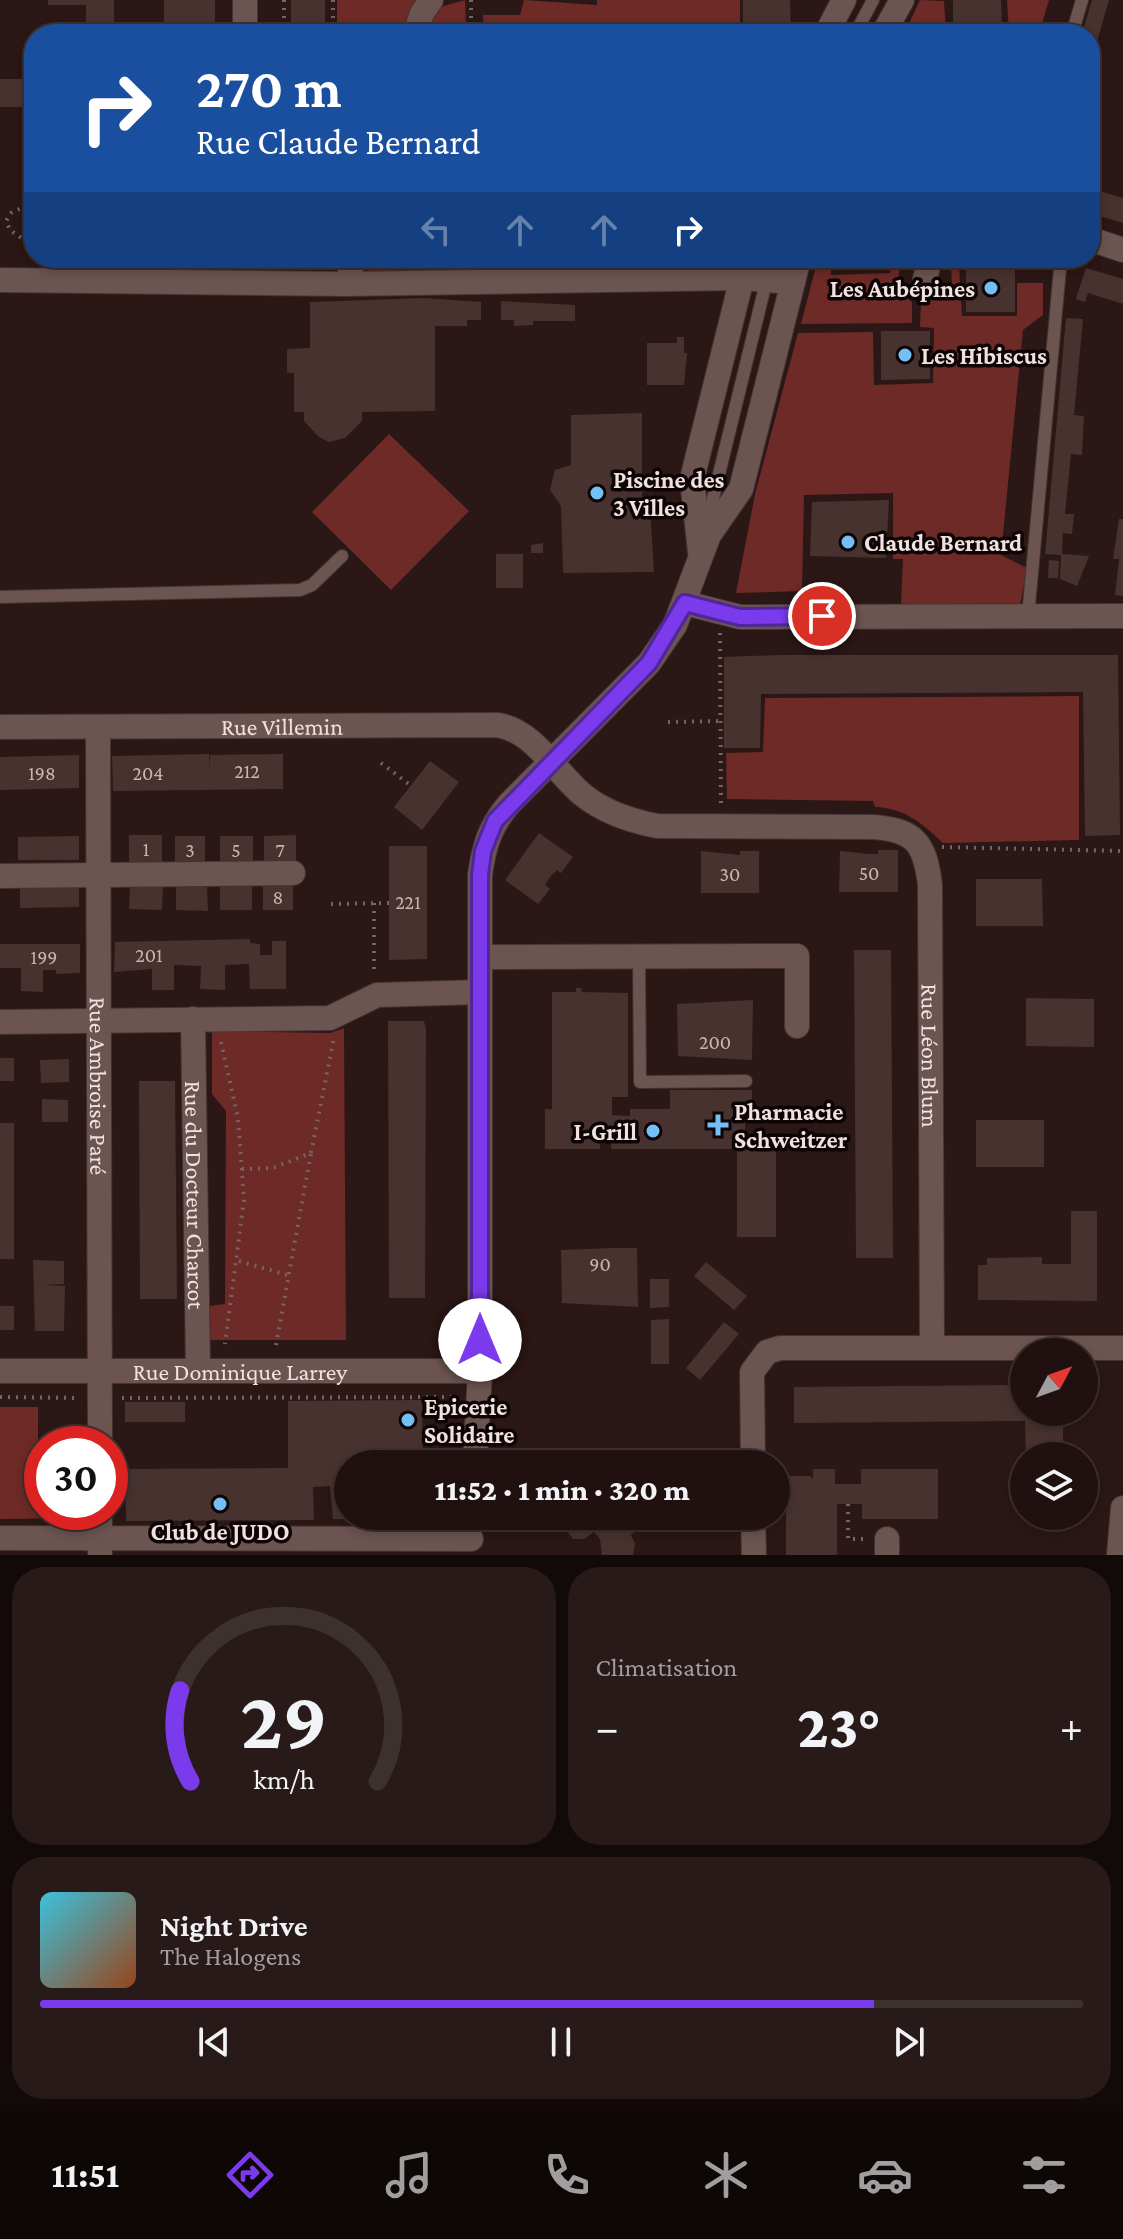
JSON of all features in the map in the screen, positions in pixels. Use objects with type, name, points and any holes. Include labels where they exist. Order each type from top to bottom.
[{"type":"street","points":[[245,0],[245,24]]},
{"type":"street","points":[[418,24],[431,0]]},
{"type":"street","points":[[831,24],[844,0]]},
{"type":"street","points":[[889,24],[902,0]]},
{"type":"street","points":[[1100,242],[1123,250]]},
{"type":"street","points":[[347,284],[351,268]]},
{"type":"street","points":[[700,553],[692,479],[744,268]]},
{"type":"street","points":[[0,280],[246,270],[347,284],[744,268],[796,270],[741,489],[700,553],[685,603],[649,663],[509,804],[487,836],[480,875],[480,1371],[476,1450]]},
{"type":"street","points":[[685,603],[740,617],[1123,616]]},
{"type":"street","name":"Rue Villemin","points":[[0,727],[497,725],[519,733],[596,804],[629,819],[657,826],[847,826],[907,833],[923,853]]},
{"type":"street","name":"Rue Ambroise Paré","points":[[98,728],[100,1426]]},
{"type":"street","name":"Rue Léon Blum","points":[[923,853],[930,885],[932,1347]]},
{"type":"street","points":[[0,876],[293,873]]},
{"type":"street","points":[[481,957],[797,956],[797,1026]]},
{"type":"street","points":[[0,1022],[99,1021],[194,1027],[330,1018],[375,995],[480,992]]},
{"type":"street","name":"Rue du Docteur Charcot","points":[[194,1027],[198,1370]]},
{"type":"street","points":[[753,1450],[752,1372],[757,1360],[767,1352],[780,1348],[1123,1348]]},
{"type":"street","name":"Rue Dominique Larrey","points":[[0,1371],[480,1371]]},
{"type":"street","points":[[753,1530],[754,1555]]},
{"type":"street","points":[[0,1538],[100,1546],[471,1537]]},
{"type":"lane","points":[[860,24],[873,0]]},
{"type":"lane","points":[[1075,24],[1082,0]]},
{"type":"lane","points":[[700,553],[770,268]]},
{"type":"lane","points":[[1028,616],[1060,268]]},
{"type":"lane","points":[[0,597],[300,590],[312,585],[342,556]]},
{"type":"lane","points":[[639,957],[640,1082],[746,1081]]},
{"type":"path","points":[[284,0],[284,24]]},
{"type":"path","points":[[333,0],[333,24]]},
{"type":"path","points":[[471,0],[471,24]]},
{"type":"path","points":[[24,207],[11,213],[6,221],[10,230],[24,240]]},
{"type":"path","points":[[722,614],[722,826]]},
{"type":"path","points":[[668,722],[721,721]]},
{"type":"path","points":[[381,763],[410,785]]},
{"type":"path","points":[[923,853],[946,846],[1123,851]]},
{"type":"path","points":[[374,903],[375,995]]},
{"type":"path","points":[[331,904],[389,903]]},
{"type":"path","points":[[276,1345],[337,1030],[330,1018]]},
{"type":"path","points":[[194,1027],[220,1033],[238,1118],[242,1169],[241,1236],[225,1344]]},
{"type":"path","points":[[242,1169],[273,1168],[311,1153]]},
{"type":"path","points":[[239,1261],[288,1275]]},
{"type":"path","points":[[0,1397],[460,1397],[460,1410]]},
{"type":"path","points":[[848,1504],[848,1539],[887,1547]]},
{"type":"shaded area","points":[[337,0],[418,0],[411,24],[337,24]]},
{"type":"shaded area","points":[[465,0],[466,24],[429,24],[440,7]]},
{"type":"shaded area","points":[[524,0],[597,5],[597,0],[740,0],[740,24],[483,24],[483,15],[520,15]]},
{"type":"shaded area","points":[[920,0],[944,1],[945,24],[909,24]]},
{"type":"shaded area","points":[[1007,0],[1049,0],[1042,24],[1008,24]]},
{"type":"shaded area","points":[[369,268],[496,268],[369,271]]},
{"type":"shaded area","points":[[815,268],[831,268],[831,275],[890,273],[890,268],[901,268],[898,282],[902,292],[912,302],[912,323],[801,324]]},
{"type":"shaded area","points":[[951,268],[959,268],[962,316],[1017,316],[1017,283],[1043,283],[1043,315],[1023,330],[1001,555],[1027,568],[1020,606],[945,608],[901,604],[903,559],[893,559],[893,493],[804,495],[802,591],[736,593],[755,494],[798,333],[873,332],[874,385],[933,383],[934,328],[920,327],[921,303],[945,296],[952,283]]},
{"type":"shaded area","points":[[389,434],[469,511],[391,590],[312,512]]},
{"type":"shaded area","points":[[1079,696],[1079,840],[943,843],[912,818],[895,810],[875,807],[873,801],[727,799],[726,753],[763,752],[765,698]]},
{"type":"shaded area","points":[[344,1028],[346,1340],[210,1340],[209,1306],[225,1304],[226,1111],[212,1094],[212,1031],[330,1033]]},
{"type":"shaded area","points":[[0,1407],[38,1407],[38,1426],[24,1426],[24,1519],[0,1519]]},
{"type":"building","points":[[48,0],[114,0],[114,24],[86,24],[86,5],[48,5]]},
{"type":"building","points":[[164,0],[215,0],[215,24],[164,24]]},
{"type":"building","points":[[291,0],[325,0],[325,24],[291,24]]},
{"type":"building","points":[[743,0],[790,0],[791,24],[743,24]]},
{"type":"building","points":[[953,0],[1001,0],[1002,24],[953,24]]},
{"type":"building","points":[[1092,0],[1109,0],[1100,31],[1100,24],[1085,24]]},
{"type":"building","points":[[0,79],[24,79],[24,107],[0,107]]},
{"type":"building","points":[[1100,191],[1123,198],[1123,223],[1100,216]]},
{"type":"building","name":"Les Aubépines","points":[[966,268],[1015,268],[1015,312],[966,312]]},
{"type":"building","points":[[1086,268],[1123,279],[1123,304],[1088,293],[1085,302],[1076,299]]},
{"type":"building","points":[[425,298],[481,302],[481,320],[467,320],[467,326],[435,326],[435,411],[362,412],[362,421],[345,438],[329,442],[319,437],[304,421],[304,412],[294,412],[294,373],[287,373],[287,349],[310,348],[310,302]]},
{"type":"building","points":[[501,301],[575,305],[575,321],[533,321],[533,325],[514,326],[514,320],[501,320]]},
{"type":"building","points":[[1066,318],[1083,319],[1074,415],[1084,416],[1082,455],[1071,454],[1065,514],[1074,514],[1072,534],[1063,533],[1062,554],[1089,556],[1077,586],[1060,579],[1061,555],[1045,554]]},
{"type":"building","name":"Les Hibiscus","points":[[881,331],[930,331],[930,379],[881,380]]},
{"type":"building","points":[[677,337],[684,337],[684,353],[687,353],[684,385],[647,385],[647,343],[677,343]]},
{"type":"building","name":"Piscine des 3 Villes","points":[[642,413],[642,496],[650,506],[654,572],[563,573],[561,506],[550,490],[555,470],[571,465],[571,415]]},
{"type":"building","name":"Claude Bernard","points":[[889,500],[886,558],[810,556],[812,502]]},
{"type":"building","points":[[1119,519],[1123,519],[1123,596],[1115,595],[1119,559],[1113,559]]},
{"type":"building","points":[[543,543],[543,553],[531,553],[531,545]]},
{"type":"building","points":[[496,554],[523,554],[523,588],[496,588]]},
{"type":"building","points":[[1049,560],[1059,561],[1058,578],[1048,578]]},
{"type":"building","points":[[1118,655],[1120,835],[1085,836],[1083,692],[761,694],[760,748],[724,748],[724,657]]},
{"type":"building","points":[[209,754],[209,769],[210,755],[283,754],[283,789],[113,791],[112,756]]},
{"type":"building","points":[[79,755],[79,788],[0,790],[0,757]]},
{"type":"building","points":[[430,761],[459,782],[422,830],[394,807]]},
{"type":"building","points":[[539,833],[573,857],[561,873],[557,870],[550,877],[545,885],[550,889],[538,904],[505,880]]},
{"type":"building","points":[[129,835],[162,835],[162,864],[129,864]]},
{"type":"building","points":[[296,835],[296,864],[264,864],[264,836]]},
{"type":"building","points":[[79,836],[79,860],[18,860],[18,837]]},
{"type":"building","points":[[175,836],[205,836],[205,865],[175,864]]},
{"type":"building","points":[[220,836],[253,836],[253,864],[220,863]]},
{"type":"building","points":[[389,846],[427,846],[427,959],[389,960]]},
{"type":"building","points":[[878,850],[898,850],[898,892],[839,892],[840,851],[878,854]]},
{"type":"building","points":[[701,851],[740,855],[740,851],[759,851],[759,893],[701,893]]},
{"type":"building","points":[[976,879],[1042,879],[1043,926],[976,926]]},
{"type":"building","points":[[130,884],[163,885],[162,910],[129,909]]},
{"type":"building","points":[[263,884],[293,884],[293,910],[263,910]]},
{"type":"building","points":[[176,885],[207,885],[208,911],[176,910]]},
{"type":"building","points":[[220,885],[252,885],[252,910],[220,910]]},
{"type":"building","points":[[79,887],[79,907],[20,908],[20,888]]},
{"type":"building","points":[[250,939],[250,943],[260,944],[260,955],[272,955],[272,941],[286,941],[286,989],[250,989],[249,964],[225,965],[225,990],[200,989],[201,966],[174,965],[174,990],[152,990],[152,969],[114,972],[115,942]]},
{"type":"building","points":[[0,944],[80,944],[80,973],[56,974],[56,970],[43,970],[43,992],[21,991],[21,968],[0,968]]},
{"type":"building","points":[[854,950],[891,950],[893,1258],[856,1258]]},
{"type":"building","points":[[576,988],[582,988],[581,992],[628,993],[628,1097],[612,1097],[612,1115],[630,1116],[630,1109],[670,1109],[670,1090],[752,1090],[752,1109],[745,1109],[745,1140],[776,1140],[776,1237],[737,1237],[737,1149],[611,1149],[611,1141],[600,1141],[600,1149],[545,1149],[545,1109],[552,1109],[552,992],[576,992]]},
{"type":"building","points":[[1026,998],[1094,999],[1094,1047],[1026,1046]]},
{"type":"building","points":[[753,1000],[752,1060],[678,1056],[677,1004]]},
{"type":"building","points":[[388,1021],[424,1021],[426,1029],[425,1298],[389,1298]]},
{"type":"building","points":[[0,1058],[14,1058],[14,1081],[0,1081]]},
{"type":"building","points":[[69,1059],[69,1082],[41,1083],[40,1060]]},
{"type":"building","points":[[139,1081],[175,1081],[177,1299],[140,1299]]},
{"type":"building","points":[[42,1099],[68,1100],[68,1122],[42,1122]]},
{"type":"building","points":[[976,1120],[1044,1120],[1044,1167],[976,1167]]},
{"type":"building","points":[[0,1123],[14,1123],[14,1259],[0,1259]]},
{"type":"building","points":[[1071,1211],[1097,1211],[1097,1301],[978,1300],[978,1265],[987,1265],[987,1258],[1042,1257],[1042,1264],[1071,1264]]},
{"type":"building","points":[[637,1248],[638,1307],[562,1303],[561,1250]]},
{"type":"building","points":[[33,1260],[64,1261],[64,1284],[43,1285],[65,1286],[64,1331],[35,1331]]},
{"type":"building","points":[[706,1262],[747,1296],[734,1310],[694,1276]]},
{"type":"building","points":[[650,1279],[669,1279],[669,1307],[650,1308]]},
{"type":"building","points":[[0,1306],[14,1306],[14,1330],[0,1330]]},
{"type":"building","points":[[669,1319],[669,1364],[651,1364],[651,1320]]},
{"type":"building","points":[[724,1322],[739,1334],[700,1380],[686,1368]]},
{"type":"building","points":[[1010,1385],[1010,1421],[794,1423],[794,1387]]},
{"type":"building","points":[[422,1400],[423,1450],[334,1450],[334,1519],[330,1486],[313,1487],[314,1520],[128,1521],[128,1469],[288,1468],[288,1401]]},
{"type":"building","points":[[125,1402],[185,1402],[185,1422],[125,1422]]},
{"type":"building","points":[[1025,1426],[1063,1426],[1063,1442],[1026,1442]]},
{"type":"building","points":[[813,1469],[835,1469],[835,1484],[861,1484],[861,1469],[938,1469],[938,1519],[862,1519],[862,1504],[837,1504],[837,1555],[786,1555],[786,1530],[790,1530],[790,1476],[810,1476],[813,1479]]},
{"type":"building","points":[[566,1530],[637,1530],[631,1535],[635,1544],[633,1555],[602,1555],[600,1539],[594,1532],[584,1539],[573,1539]]},
{"type":"place","name":"Les Aubépines","points":[[991,288]]},
{"type":"place","name":"Les Hibiscus","points":[[905,355]]},
{"type":"place","name":"Piscine des 3 Villes","points":[[597,493]]},
{"type":"place","name":"Claude Bernard","points":[[848,542]]},
{"type":"place","name":"Pharmacie Schweitzer","points":[[718,1125]]},
{"type":"place","name":"I-Grill","points":[[653,1131]]},
{"type":"place","name":"Epicerie Solidaire","points":[[408,1420]]},
{"type":"place","name":"Club de JUDO","points":[[220,1504]]},
{"type":"route","points":[[480,1340],[480,875],[487,836],[509,804],[649,663],[668,636],[685,603],[740,617],[822,616]]}]
